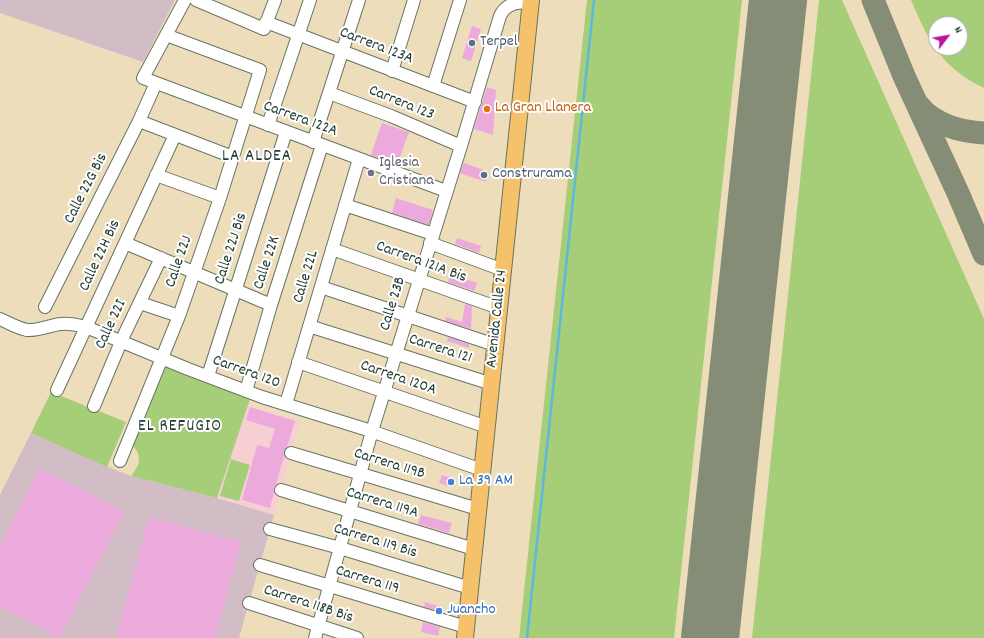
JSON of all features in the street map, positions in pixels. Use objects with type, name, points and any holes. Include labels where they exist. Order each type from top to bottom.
[{"type":"main road","name":"Avenida Calle 24","points":[[465,633],[531,1]]},
{"type":"street","points":[[166,35],[185,0]]},
{"type":"street","name":"Carrera 123A","points":[[196,0],[265,26],[298,34],[475,102]]},
{"type":"street","points":[[265,26],[275,0]]},
{"type":"street","points":[[268,125],[310,0]]},
{"type":"street","name":"Calle 22K","points":[[246,391],[318,144],[329,93],[359,0]]},
{"type":"street","points":[[392,71],[414,0]]},
{"type":"street","points":[[433,86],[460,0]]},
{"type":"street","name":"Calle 23B","points":[[315,638],[372,431],[502,12],[509,5],[531,1]]},
{"type":"street","name":"Calle 22J","points":[[120,461],[161,357],[179,316],[220,198],[260,70],[166,35]]},
{"type":"street","name":"Carrera 122A","points":[[166,35],[143,78],[446,191]]},
{"type":"street","name":"Calle 22G Bis","points":[[45,307],[139,121],[156,83]]},
{"type":"street","name":"Carrera 123","points":[[329,93],[391,116],[461,146]]},
{"type":"street","points":[[139,121],[233,158]]},
{"type":"street","name":"Calle 22J Bis","points":[[208,376],[286,132]]},
{"type":"street","name":"Calle 22H Bis","points":[[57,390],[175,135]]},
{"type":"street","name":"Calle 22L","points":[[286,404],[359,159]]},
{"type":"street","points":[[156,175],[220,198]]},
{"type":"street","points":[[345,205],[431,238],[503,270]]},
{"type":"street","points":[[125,242],[271,305]]},
{"type":"street","name":"Carrera 121A Bis","points":[[332,249],[499,308]]},
{"type":"street","name":"Calle 22I","points":[[94,406],[122,341],[161,258]]},
{"type":"street","points":[[321,287],[495,345]]},
{"type":"street","points":[[140,303],[179,316]]},
{"type":"street","name":"Carrera 120","points":[[2,324],[27,330],[63,324],[86,326],[246,391],[372,431],[482,470]]},
{"type":"street","name":"Carrera 121","points":[[309,326],[492,384]]},
{"type":"street","name":"Carrera 120A","points":[[298,362],[487,427]]},
{"type":"street","name":"Carrera 119B","points":[[291,453],[478,509]]},
{"type":"street","name":"Carrera 119A","points":[[281,490],[474,549]]},
{"type":"street","name":"Carrera 119 Bis","points":[[270,529],[340,548],[470,588]]},
{"type":"street","name":"Carrera 119","points":[[260,565],[329,586],[465,633]]},
{"type":"street","name":"Carrera 118B Bis","points":[[249,603],[358,638]]},
{"type":"shaded area","points":[[0,0],[175,0],[143,62],[0,13]]},
{"type":"shaded area","points":[[248,405],[300,421],[274,515],[217,498]]},
{"type":"shaded area","points":[[31,433],[131,476],[217,498],[274,515],[239,638],[0,638],[0,495]]},
{"type":"green space","points":[[587,0],[742,0],[674,638],[519,638]]},
{"type":"green space","points":[[819,0],[842,0],[984,319],[984,638],[752,638]]},
{"type":"green space","points":[[911,0],[984,0],[984,88],[969,80],[957,71],[942,56],[968,56],[968,16],[928,16],[928,36]]},
{"type":"green space","points":[[164,366],[251,396],[217,498],[131,476],[139,460],[138,453],[132,445]]},
{"type":"green space","points":[[51,392],[126,422],[107,467],[31,433]]},
{"type":"green space","points":[[231,459],[250,465],[239,501],[220,496]]},
{"type":"building","name":"Terpel","points":[[472,26],[481,29],[471,61],[462,58]]},
{"type":"building","name":"La Gran Llanera","points":[[487,87],[496,90],[493,135],[474,129]]},
{"type":"building","points":[[382,123],[409,132],[397,165],[371,155]]},
{"type":"building","points":[[464,163],[487,171],[486,182],[460,173]]},
{"type":"building","points":[[396,198],[433,210],[429,225],[392,213]]},
{"type":"building","points":[[457,238],[481,246],[479,253],[455,244]]},
{"type":"building","points":[[451,274],[477,283],[474,291],[448,282]]},
{"type":"building","points":[[465,304],[472,306],[471,329],[445,321],[446,317],[462,322]]},
{"type":"building","points":[[448,337],[469,344],[469,348],[447,341]]},
{"type":"building","points":[[250,407],[295,421],[287,447],[284,451],[270,508],[242,500],[257,445],[269,448],[275,429],[246,420]]},
{"type":"building","points":[[40,468],[124,512],[60,638],[0,606],[0,547]]},
{"type":"building","points":[[442,475],[454,479],[452,487],[439,483]]},
{"type":"building","points":[[421,515],[452,523],[449,533],[418,524]]},
{"type":"building","points":[[149,517],[241,542],[215,638],[116,638]]},
{"type":"building","points":[[425,602],[442,607],[441,612],[424,607]]},
{"type":"building","points":[[423,622],[440,627],[438,636],[421,632]]},
{"type":"waterway","points":[[527,638],[594,0]]},
{"type":"taxiway","points":[[873,0],[904,76],[958,193],[984,254]]},
{"type":"taxiway","points":[[919,106],[925,113],[940,123],[958,129],[984,133]]},
{"type":"runway","points":[[710,638],[778,0]]},
{"type":"place","name":"Terpel","points":[[472,43]]},
{"type":"place","name":"La Gran Llanera","points":[[487,109]]},
{"type":"place","name":"Iglesia Cristiana","points":[[371,173]]},
{"type":"place","name":"Construrama","points":[[484,175]]},
{"type":"place","name":"La 39 AM","points":[[451,482]]},
{"type":"place","name":"Juancho","points":[[439,611]]},
{"type":"district","name":"LA ALDEA","points":[[257,158]]},
{"type":"district","name":"EL REFUGIO","points":[[180,428]]}]
